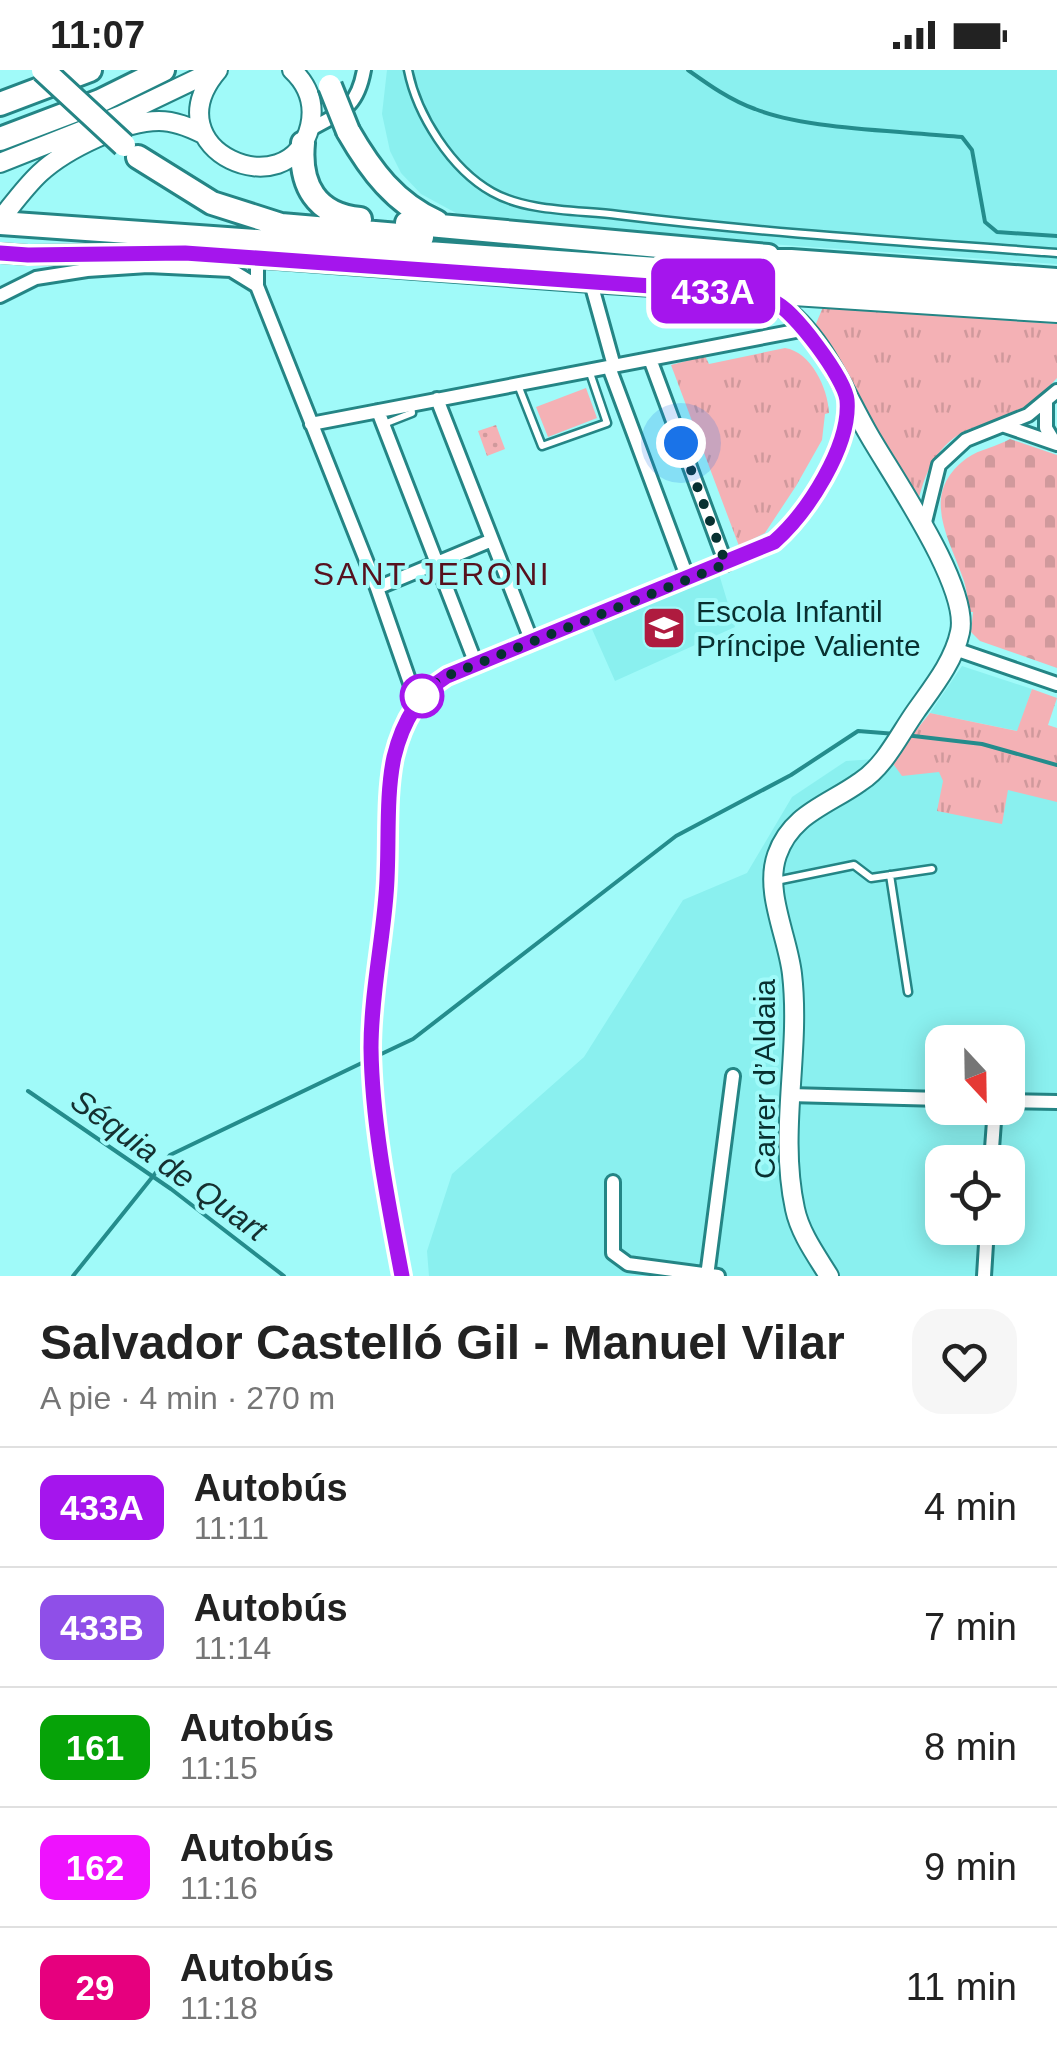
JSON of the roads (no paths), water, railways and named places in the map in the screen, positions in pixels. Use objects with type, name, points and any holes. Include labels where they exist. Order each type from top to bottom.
[{"type":"highway","points":[[43,70],[178,193],[231,222],[281,235],[410,250]]},
{"type":"highway","points":[[0,104],[90,70]]},
{"type":"highway","points":[[0,139],[100,101],[163,70]]},
{"type":"highway","points":[[323,85],[380,181],[441,233]]},
{"type":"highway","points":[[306,136],[302,170],[306,185],[313,198],[331,213],[441,233]]},
{"type":"highway","points":[[131,151],[212,203],[281,225],[441,233],[765,262],[1057,280]]},
{"type":"highway","points":[[7,222],[1057,297]]},
{"type":"street","points":[[203,134],[199,104],[216,70]]},
{"type":"street","points":[[0,163],[121,115],[216,70]]},
{"type":"street","points":[[292,70],[300,78],[323,85]]},
{"type":"street","points":[[7,222],[39,174],[90,142],[128,126],[154,121],[186,126],[203,134],[226,159],[251,167],[285,160],[306,136],[349,106],[360,91],[364,70]]},
{"type":"street","points":[[306,136],[323,85]]},
{"type":"street","points":[[323,85],[332,107],[349,106]]},
{"type":"street","points":[[0,252],[185,253],[591,284],[1057,312]]},
{"type":"street","points":[[262,258],[256,286],[377,588],[416,702]]},
{"type":"street","points":[[0,296],[36,278],[148,266],[230,270],[256,286]]},
{"type":"street","points":[[591,284],[612,366],[688,579]]},
{"type":"street","name":"Carrer d’Aldaia","points":[[736,292],[777,302],[806,329],[924,528],[954,585],[961,609],[961,629],[954,649],[874,772],[795,822],[778,852],[774,881],[794,1000],[788,1095],[789,1180],[796,1215],[829,1276]]},
{"type":"street","points":[[312,424],[380,417],[410,404],[806,329],[812,310],[825,296]]},
{"type":"street","points":[[650,359],[726,564]]},
{"type":"street","points":[[924,528],[939,465],[966,440],[1005,426],[1046,403],[1057,391]]},
{"type":"street","points":[[402,1276],[371,1048],[394,759],[416,702],[430,686],[476,664],[774,542],[788,529],[826,473],[842,438],[847,397]]},
{"type":"street","points":[[437,400],[532,642]]},
{"type":"street","points":[[1046,403],[1046,428],[1056,443]]},
{"type":"street","points":[[380,417],[476,664]]},
{"type":"street","points":[[1005,426],[1056,443]]},
{"type":"street","points":[[377,588],[492,540]]},
{"type":"street","points":[[954,649],[1057,684]]},
{"type":"street","points":[[707,1275],[733,1076]]},
{"type":"street","points":[[788,1095],[925,1099]]},
{"type":"street","points":[[1025,1101],[1057,1102]]},
{"type":"street","points":[[614,1182],[613,1253],[628,1264],[718,1276]]},
{"type":"street","points":[[984,1276],[986,1245]]},
{"type":"lane","points":[[408,70],[412,89],[432,129],[462,169],[493,193],[529,204],[749,231],[1057,253]]},
{"type":"lane","points":[[518,384],[542,446],[607,422],[590,370]]},
{"type":"lane","points":[[774,881],[854,864],[871,878],[932,870]]},
{"type":"lane","points":[[890,875],[908,992]]},
{"type":"waterway","points":[[688,70],[737,101],[777,116],[828,126],[962,137],[972,150],[985,222],[997,232],[1057,236]]},
{"type":"waterway","points":[[377,1056],[413,1039],[676,836],[791,775],[858,731],[896,734]]},
{"type":"waterway","points":[[905,735],[982,744],[1057,765]]},
{"type":"waterway","points":[[73,1276],[170,1155],[368,1060]]},
{"type":"waterway","name":"Séquia de Quart","points":[[28,1091],[171,1189],[284,1276]]},
{"type":"place","name":"Escola Infantil Príncipe Valiente","points":[[664,628]]},
{"type":"district","name":"SANT JERONI","points":[[432,574]]}]
